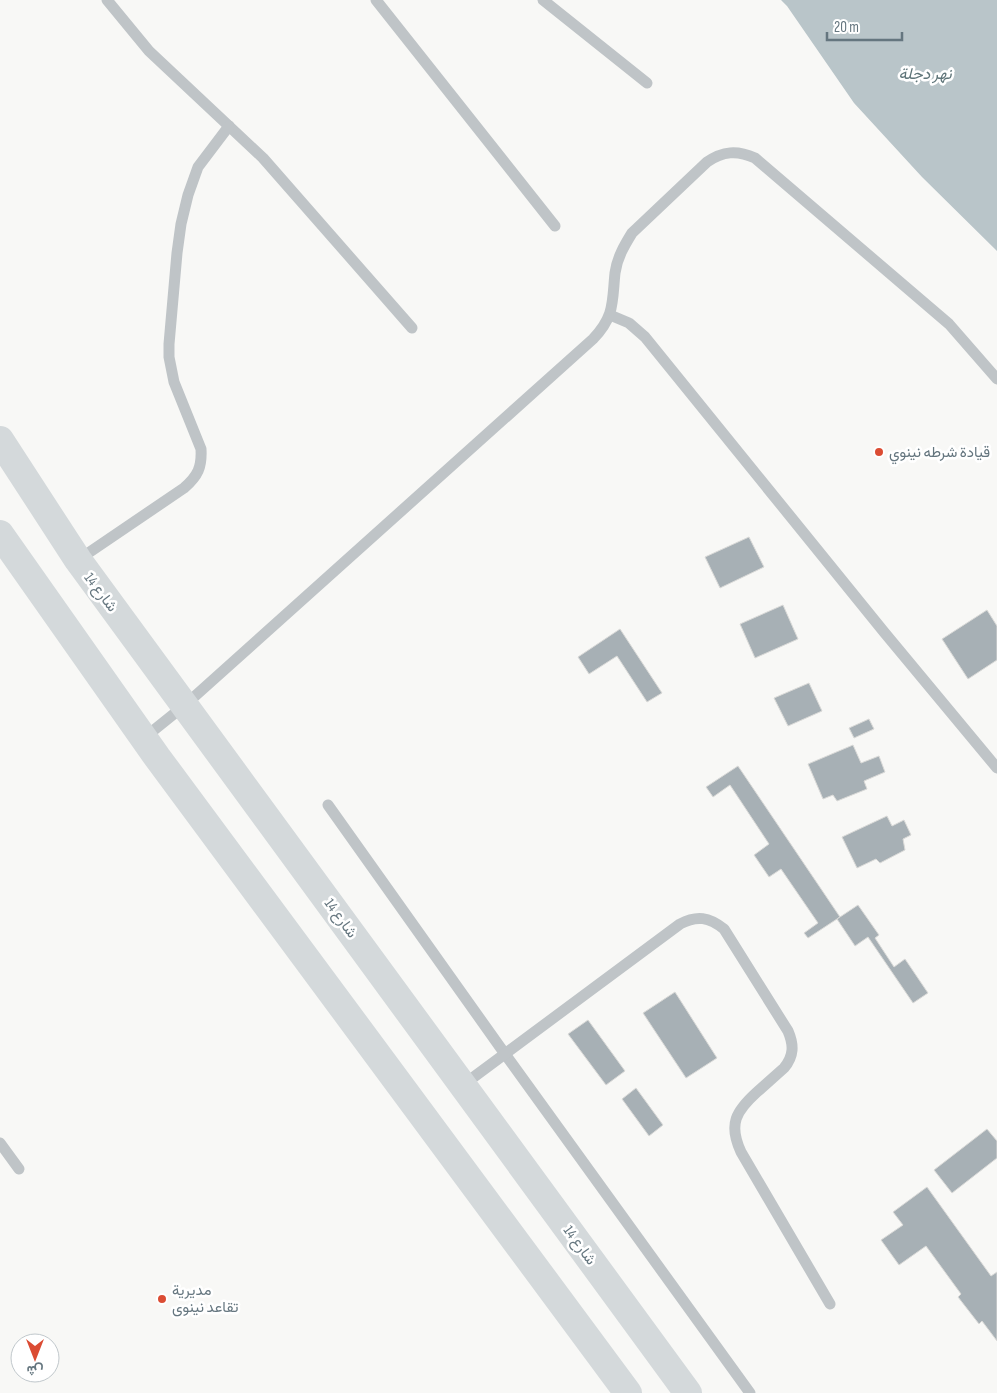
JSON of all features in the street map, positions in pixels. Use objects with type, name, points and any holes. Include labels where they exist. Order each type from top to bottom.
[{"type":"street","name":"شارع 14","points":[[0,440],[78,560],[688,1393]]},
{"type":"street","points":[[0,534],[144,738],[628,1393]]},
{"type":"lane","points":[[106,0],[148,51],[263,158],[412,328]]},
{"type":"lane","points":[[376,0],[555,226]]},
{"type":"lane","points":[[543,0],[647,83]]},
{"type":"lane","points":[[78,560],[193,481],[202,460],[198,438],[174,382],[169,357],[169,344],[181,224],[188,195],[198,167],[229,126]]},
{"type":"lane","points":[[144,738],[185,705],[600,332],[610,315],[619,258],[632,234],[712,159],[725,153],[735,152],[755,158],[949,324],[997,379]]},
{"type":"lane","points":[[610,315],[629,323],[645,337],[997,768]]},
{"type":"lane","points":[[328,805],[750,1393]]},
{"type":"lane","points":[[463,1086],[680,924],[695,918],[711,920],[718,924],[724,929],[788,1031],[793,1046],[789,1062],[784,1068],[743,1105],[734,1129],[736,1141],[830,1304]]},
{"type":"lane","points":[[0,1143],[19,1169]]},
{"type":"water","name":"نهر دجلة","points":[[781,0],[997,0],[997,251],[922,177],[854,103]]},
{"type":"building","points":[[749,537],[764,567],[720,588],[705,557]]},
{"type":"building","points":[[783,605],[798,639],[755,658],[740,624]]},
{"type":"building","points":[[987,610],[997,626],[997,660],[968,679],[942,639]]},
{"type":"building","points":[[620,629],[662,693],[647,702],[617,656],[589,674],[578,657]]},
{"type":"building","points":[[809,683],[822,711],[788,726],[774,698]]},
{"type":"building","points":[[869,719],[874,729],[854,738],[849,728]]},
{"type":"building","points":[[853,745],[861,763],[879,756],[885,772],[864,781],[867,789],[837,801],[833,795],[823,799],[808,764]]},
{"type":"building","points":[[738,766],[840,917],[808,938],[804,933],[818,923],[781,869],[769,877],[754,855],[769,844],[730,785],[713,797],[706,787]]},
{"type":"building","points":[[887,816],[892,826],[904,820],[911,835],[903,839],[905,850],[880,863],[876,859],[857,868],[842,837]]},
{"type":"building","points":[[858,905],[879,935],[875,938],[894,967],[905,959],[928,993],[913,1003],[868,937],[855,946],[837,919]]},
{"type":"building","points":[[675,992],[717,1058],[686,1078],[643,1013]]},
{"type":"building","points":[[588,1020],[625,1071],[606,1085],[568,1034]]},
{"type":"building","points":[[636,1088],[663,1125],[649,1136],[622,1099]]},
{"type":"building","points":[[987,1129],[997,1141],[997,1158],[952,1193],[934,1170]]},
{"type":"building","points":[[927,1187],[991,1276],[997,1272],[997,1341],[982,1321],[979,1324],[958,1297],[961,1294],[926,1246],[899,1265],[881,1240],[903,1225],[893,1212]]},
{"type":"place","name":"قيادة شرطه نينوي","points":[[879,452]]},
{"type":"place","name":"مديرية تقاعد نينوى","points":[[162,1299]]}]
